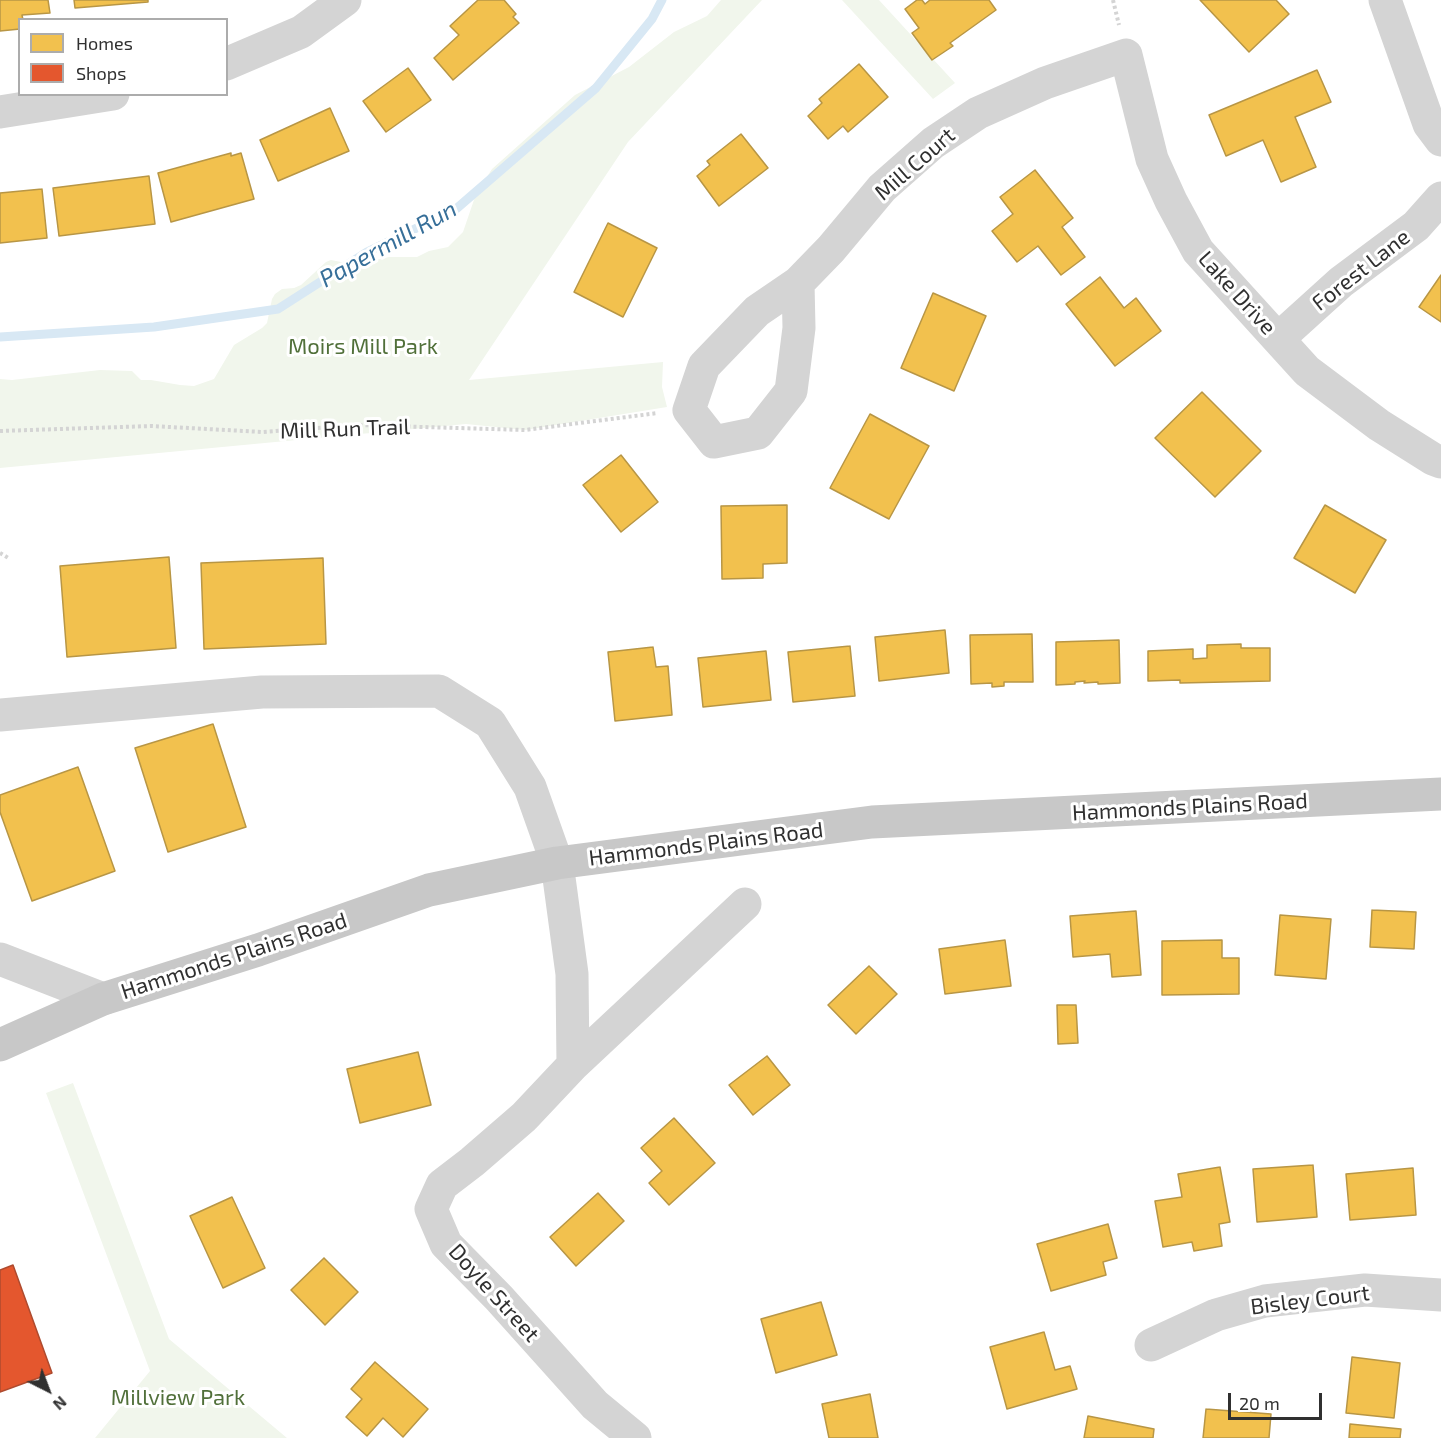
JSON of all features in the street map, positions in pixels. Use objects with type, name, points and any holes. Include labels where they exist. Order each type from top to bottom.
[{"type":"main road","name":"Hammonds Plains Road","points":[[0,1045],[103,999],[258,950],[429,890],[557,863],[872,822],[1441,794]]},
{"type":"street","points":[[228,63],[301,32],[345,0]]},
{"type":"street","points":[[1385,0],[1429,124],[1441,140]]},
{"type":"street","name":"Mill Court","points":[[689,410],[704,366],[757,311],[798,283],[831,249],[882,188],[933,143],[978,113],[1046,83],[1126,55]]},
{"type":"street","name":"Lake Drive","points":[[1126,55],[1152,159],[1198,251],[1307,371],[1379,425],[1441,462]]},
{"type":"street","points":[[0,112],[100,96]]},
{"type":"street","name":"Forest Lane","points":[[1278,339],[1341,282],[1416,226],[1441,198]]},
{"type":"street","points":[[689,410],[714,442],[758,434],[791,391],[799,328],[798,283]]},
{"type":"street","points":[[0,715],[262,692],[439,691],[490,723],[530,787],[557,863],[573,974],[573,1065]]},
{"type":"street","name":"Doyle Street","points":[[635,1438],[594,1405],[499,1298],[446,1244],[431,1209],[442,1185],[524,1117],[573,1065],[745,904]]},
{"type":"street","points":[[0,959],[103,999]]},
{"type":"street","name":"Bisley Court","points":[[1151,1346],[1216,1315],[1265,1301],[1365,1290],[1441,1295]]},
{"type":"path","name":"Mill Run Trail","points":[[0,431],[151,426],[262,432],[356,425],[525,430],[689,410]]},
{"type":"path","points":[[0,553],[10,559]]},
{"type":"green space","name":"Moirs Mill Park","points":[[721,0],[762,0],[628,142],[469,380],[663,362],[662,387],[667,407],[525,430],[466,424],[0,468],[0,379],[12,380],[100,370],[132,371],[141,380],[180,385],[194,386],[214,379],[234,345],[267,323],[275,294],[282,289],[301,285],[326,262],[417,257],[429,251],[448,247],[463,232],[476,194],[492,169],[575,95],[629,67],[674,32],[707,16]]},
{"type":"green space","points":[[842,0],[879,0],[955,83],[933,99]]},
{"type":"green space","name":"Millview Park","points":[[73,1083],[169,1339],[287,1438],[95,1438],[150,1371],[46,1093]]},
{"type":"building: Homes","points":[[0,0],[48,0],[50,13],[22,15],[23,18],[18,18],[18,29],[0,31]]},
{"type":"building: Homes","points":[[74,0],[148,0],[148,2],[75,8]]},
{"type":"building: Homes","points":[[478,0],[504,0],[516,14],[513,17],[519,23],[453,80],[434,58],[459,35],[450,26]]},
{"type":"building: Homes","points":[[917,0],[922,0],[925,4],[930,0],[989,0],[996,10],[950,43],[953,46],[932,60],[912,33],[919,28],[905,9]]},
{"type":"building: Homes","points":[[1200,0],[1276,0],[1289,14],[1249,52]]},
{"type":"building: Homes","points":[[859,64],[888,97],[848,132],[843,126],[828,139],[808,116],[822,103],[819,99]]},
{"type":"building: Homes","points":[[408,68],[431,100],[386,132],[363,101]]},
{"type":"building: Homes","points":[[1317,70],[1331,102],[1295,117],[1316,167],[1281,182],[1263,140],[1226,156],[1209,115]]},
{"type":"building: Homes","points":[[330,108],[349,151],[278,181],[260,140]]},
{"type":"building: Homes","points":[[741,134],[768,168],[719,206],[697,176],[710,165],[707,161]]},
{"type":"building: Homes","points":[[231,153],[231,156],[241,153],[254,199],[171,222],[158,173]]},
{"type":"building: Homes","points":[[1035,170],[1073,218],[1062,227],[1085,257],[1061,275],[1038,246],[1017,262],[992,231],[1013,214],[1000,197]]},
{"type":"building: Homes","points":[[149,176],[155,224],[59,236],[53,188]]},
{"type":"building: Homes","points":[[42,189],[47,238],[0,243],[0,193]]},
{"type":"building: Homes","points":[[608,223],[657,248],[623,317],[574,292]]},
{"type":"building: Homes","points":[[1441,275],[1441,322],[1419,307]]},
{"type":"building: Homes","points":[[1100,277],[1124,308],[1136,298],[1161,331],[1115,366],[1066,304]]},
{"type":"building: Homes","points":[[933,293],[986,316],[954,391],[901,368]]},
{"type":"building: Homes","points":[[1202,392],[1261,451],[1215,497],[1155,438]]},
{"type":"building: Homes","points":[[870,414],[929,446],[889,519],[830,488]]},
{"type":"building: Homes","points":[[621,455],[658,502],[621,532],[583,485]]},
{"type":"building: Homes","points":[[787,505],[787,563],[763,564],[763,578],[722,579],[721,506]]},
{"type":"building: Homes","points":[[1325,505],[1386,540],[1355,593],[1294,558]]},
{"type":"building: Homes","points":[[169,557],[176,648],[67,657],[60,566]]},
{"type":"building: Homes","points":[[323,558],[326,644],[204,649],[201,563]]},
{"type":"building: Homes","points":[[945,630],[949,673],[879,681],[875,637]]},
{"type":"building: Homes","points":[[1032,634],[1033,682],[1004,682],[1004,686],[992,687],[992,683],[971,684],[970,635]]},
{"type":"building: Homes","points":[[1119,640],[1120,683],[1098,684],[1098,682],[1084,683],[1085,681],[1056,685],[1056,642]]},
{"type":"building: Homes","points":[[1241,644],[1241,648],[1270,648],[1270,681],[1180,683],[1180,680],[1148,681],[1148,651],[1193,649],[1193,659],[1207,658],[1207,645]]},
{"type":"building: Homes","points":[[850,646],[855,696],[793,702],[788,652]]},
{"type":"building: Homes","points":[[653,647],[656,667],[668,666],[672,715],[615,721],[608,652]]},
{"type":"building: Homes","points":[[766,651],[771,700],[703,707],[698,658]]},
{"type":"building: Homes","points":[[213,724],[246,827],[168,852],[135,748]]},
{"type":"building: Homes","points":[[78,767],[115,871],[32,901],[0,812],[0,795]]},
{"type":"building: Homes","points":[[1372,910],[1416,912],[1414,949],[1370,947]]},
{"type":"building: Homes","points":[[1136,911],[1141,975],[1112,977],[1110,954],[1073,957],[1070,916]]},
{"type":"building: Homes","points":[[1280,915],[1331,919],[1326,979],[1275,975]]},
{"type":"building: Homes","points":[[1005,940],[1011,986],[945,994],[939,949]]},
{"type":"building: Homes","points":[[1222,940],[1222,958],[1239,958],[1239,994],[1162,995],[1162,941]]},
{"type":"building: Homes","points":[[869,966],[897,994],[856,1034],[828,1005]]},
{"type":"building: Homes","points":[[1057,1005],[1076,1005],[1078,1043],[1058,1044]]},
{"type":"building: Homes","points":[[418,1052],[431,1105],[360,1123],[347,1069]]},
{"type":"building: Homes","points":[[767,1056],[790,1085],[753,1115],[729,1085]]},
{"type":"building: Homes","points":[[674,1118],[715,1163],[669,1205],[649,1183],[662,1171],[641,1148]]},
{"type":"building: Homes","points":[[1313,1165],[1317,1217],[1257,1222],[1253,1169]]},
{"type":"building: Homes","points":[[1220,1167],[1230,1222],[1219,1224],[1222,1246],[1194,1251],[1192,1242],[1163,1247],[1155,1201],[1182,1197],[1178,1174]]},
{"type":"building: Homes","points":[[1413,1168],[1416,1215],[1350,1220],[1346,1174]]},
{"type":"building: Homes","points":[[598,1193],[624,1221],[576,1266],[550,1237]]},
{"type":"building: Homes","points":[[232,1197],[265,1268],[223,1288],[190,1216]]},
{"type":"building: Homes","points":[[1108,1224],[1117,1258],[1103,1262],[1106,1275],[1051,1291],[1037,1244]]},
{"type":"building: Homes","points":[[324,1258],[358,1292],[325,1325],[291,1290]]},
{"type":"building: Homes","points":[[821,1302],[837,1355],[776,1373],[761,1319]]},
{"type":"building: Homes","points":[[1044,1332],[1055,1370],[1070,1366],[1077,1389],[1007,1409],[990,1347]]},
{"type":"building: Homes","points":[[1352,1357],[1400,1363],[1394,1418],[1346,1413]]},
{"type":"building: Homes","points":[[375,1362],[428,1409],[403,1437],[383,1418],[367,1436],[346,1417],[362,1399],[351,1389]]},
{"type":"building: Homes","points":[[870,1394],[878,1438],[829,1438],[822,1404]]},
{"type":"building: Homes","points":[[1206,1409],[1271,1414],[1269,1438],[1203,1438]]},
{"type":"building: Homes","points":[[1088,1416],[1154,1429],[1153,1438],[1084,1438]]},
{"type":"building: Homes","points":[[1350,1424],[1401,1429],[1400,1438],[1349,1438]]},
{"type":"building: Shops","points":[[13,1265],[52,1373],[0,1392],[0,1270]]},
{"type":"waterway","name":"Papermill Run","points":[[0,337],[154,327],[278,309],[367,252],[456,209],[596,88],[652,19],[662,0]]}]
